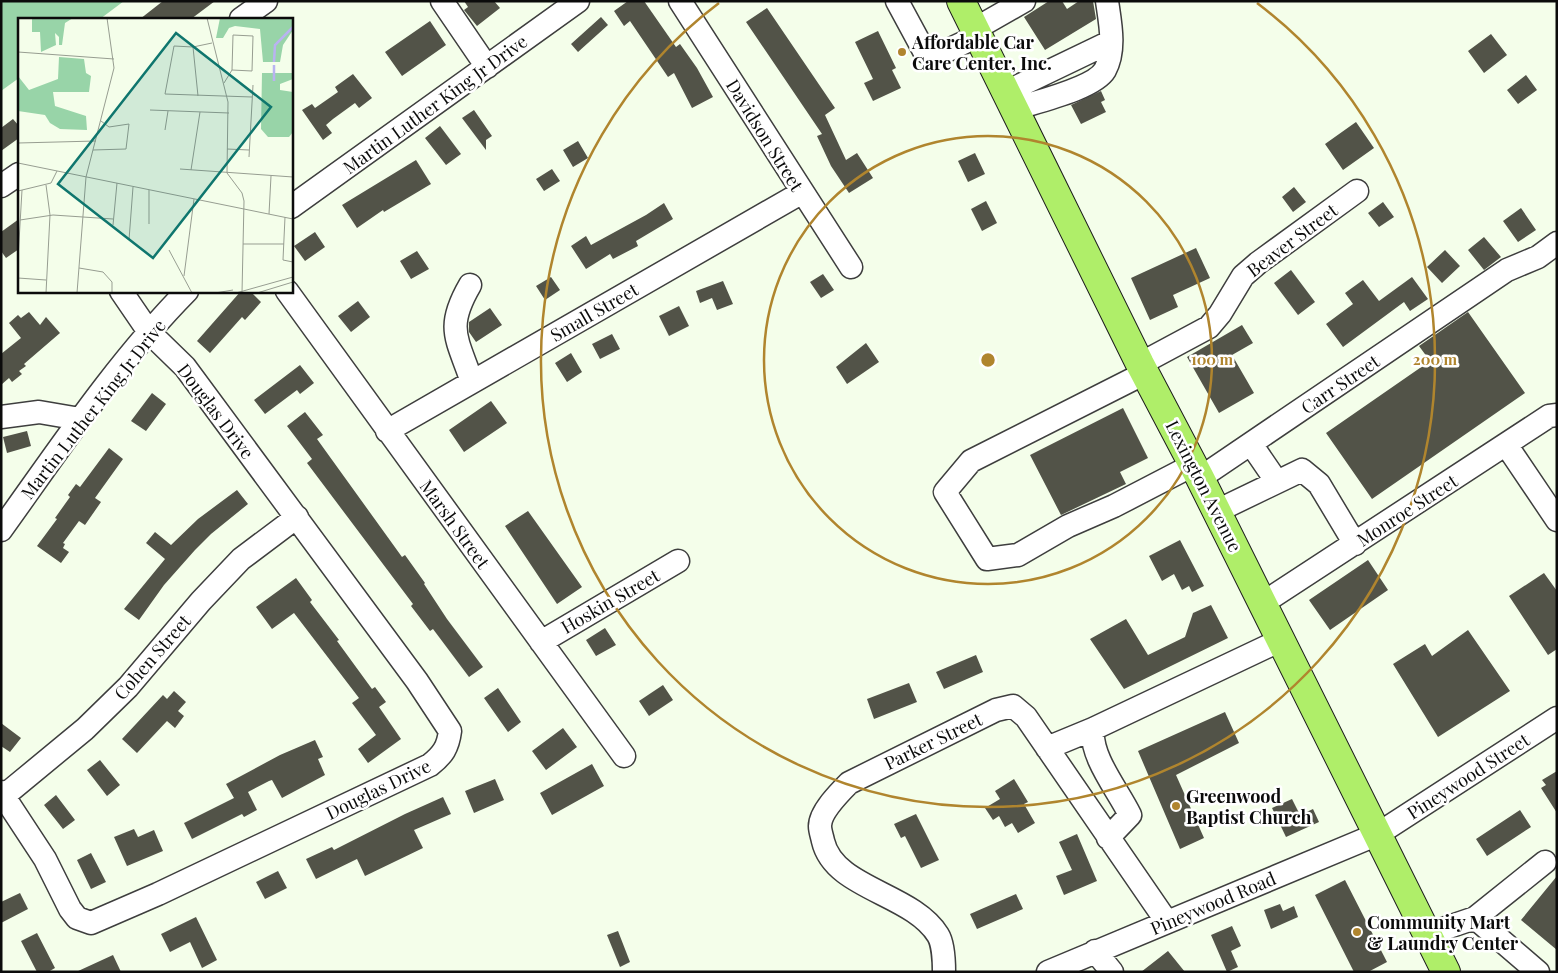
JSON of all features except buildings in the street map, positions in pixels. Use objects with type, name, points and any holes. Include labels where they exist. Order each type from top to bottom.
[{"type":"main road","name":"Lexington Avenue","points":[[961,1],[1142,369],[1197,471],[1446,972]]},
{"type":"street","points":[[242,18],[266,1]]},
{"type":"street","points":[[442,1],[487,67]]},
{"type":"street","name":"Martin Luther King Jr Drive","points":[[292,206],[578,1]]},
{"type":"street","name":"Davidson Street","points":[[680,1],[801,193],[851,268]]},
{"type":"street","points":[[897,1],[924,51],[931,55],[946,52],[1024,1]]},
{"type":"street","points":[[1010,100],[1110,42],[1111,25],[1107,1]]},
{"type":"street","points":[[1,186],[18,175]]},
{"type":"street","name":"Beaver Street","points":[[1197,471],[1068,526],[1018,555],[987,559],[945,492],[971,461],[1142,369],[1210,327],[1248,272],[1358,191]]},
{"type":"street","name":"Small Street","points":[[387,431],[801,193]]},
{"type":"street","name":"Carr Street","points":[[1197,471],[1251,444],[1508,270],[1538,257],[1557,243]]},
{"type":"street","points":[[470,285],[457,307],[454,332],[472,382]]},
{"type":"street","name":"Douglas Drive","points":[[3,794],[45,859],[70,909],[77,918],[91,923],[430,765],[441,757],[448,745],[450,731],[444,719],[185,367],[149,332],[122,292]]},
{"type":"street","name":"Martin Luther King Jr Drive","points":[[1,530],[80,419],[149,332],[186,292]]},
{"type":"street","name":"Marsh Street","points":[[288,292],[624,756]]},
{"type":"street","points":[[1,417],[39,412],[80,419]]},
{"type":"street","name":"Monroe Street","points":[[1263,603],[1553,416]]},
{"type":"street","points":[[1251,444],[1277,482]]},
{"type":"street","points":[[1507,446],[1557,520]]},
{"type":"street","points":[[1217,511],[1302,470],[1318,484],[1355,544]]},
{"type":"street","name":"Cohen Street","points":[[3,794],[85,729],[128,687],[216,584],[241,559],[297,517]]},
{"type":"street","name":"Hoskin Street","points":[[541,642],[678,561]]},
{"type":"street","points":[[1047,748],[1093,730],[1281,640]]},
{"type":"street","name":"Parker Street","points":[[944,972],[939,936],[928,923],[896,899],[861,883],[839,868],[825,849],[820,824],[833,798],[849,783],[996,710],[1013,706],[1026,716],[1167,922]]},
{"type":"street","name":"Pineywood Street","points":[[1378,834],[1557,718]]},
{"type":"street","points":[[1093,730],[1092,740],[1100,763],[1130,815],[1108,838]]},
{"type":"street","name":"Pineywood Road","points":[[1048,972],[1378,834]]},
{"type":"street","points":[[1428,934],[1475,918],[1546,862]]},
{"type":"street","points":[[1475,918],[1538,972]]},
{"type":"street","points":[[1095,951],[1112,972]]},
{"type":"green space","points":[[1,1],[124,1],[101,18],[18,18],[18,79],[1,91]]},
{"type":"place","name":"Affordable Car Care Center, Inc.","points":[[902,52]]},
{"type":"place","name":"Greenwood Baptist Church","points":[[1176,806]]},
{"type":"place","name":"Community Mart & Laundry Center","points":[[1357,932]]}]
